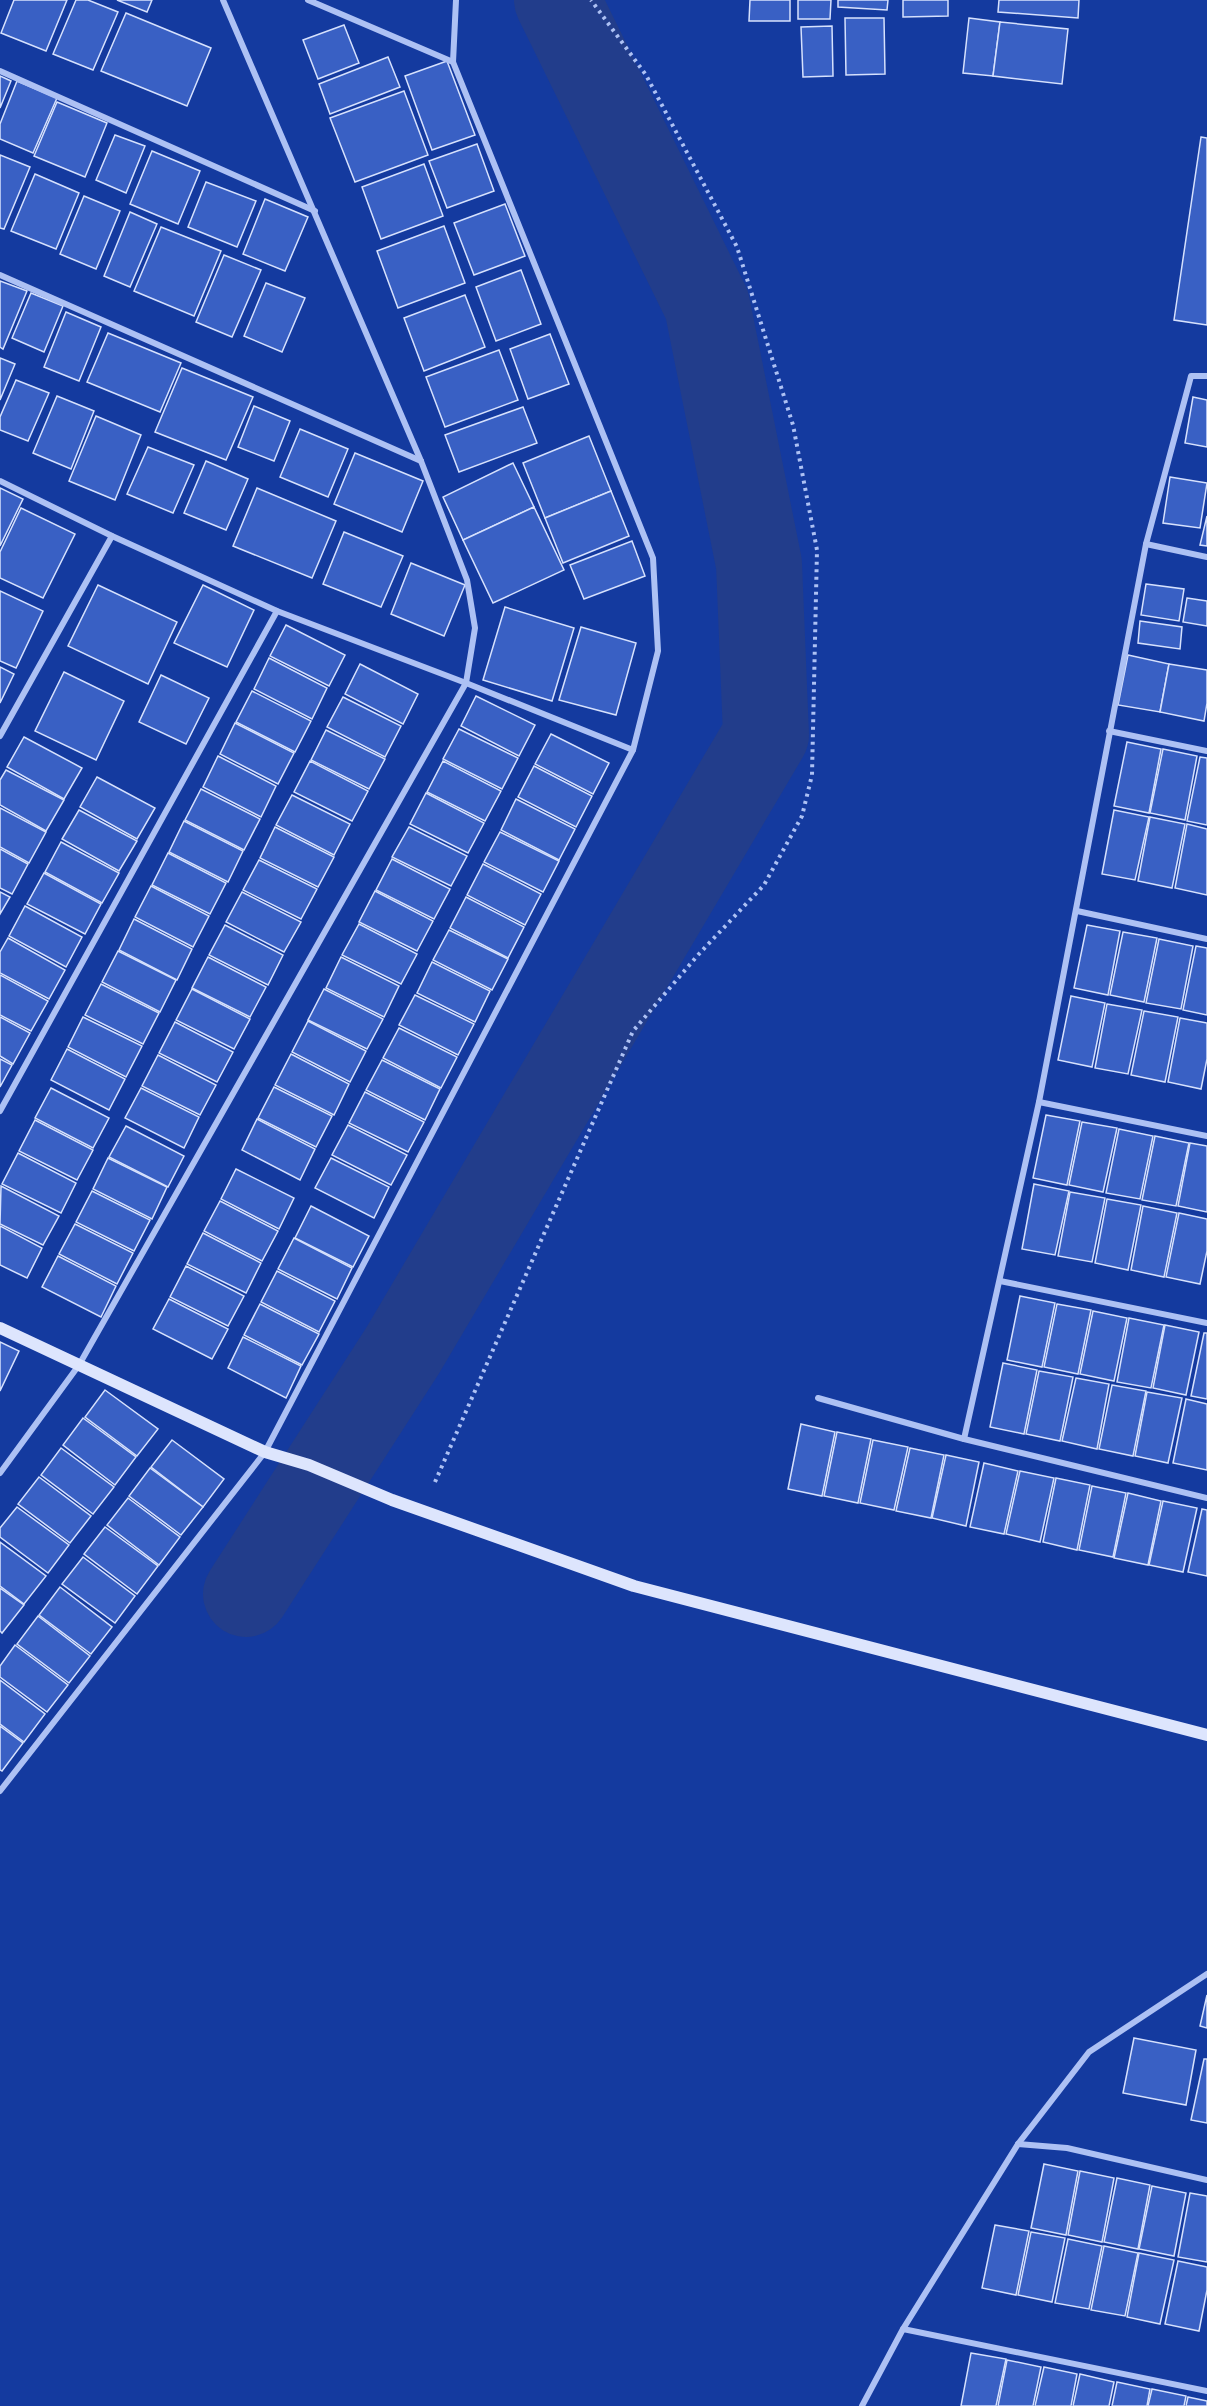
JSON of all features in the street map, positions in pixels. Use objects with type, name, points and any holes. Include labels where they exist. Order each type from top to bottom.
[{"type":"street","points":[[0,1473],[79,1365],[466,682],[475,628],[467,580],[421,461],[223,0]]},
{"type":"street","points":[[308,0],[453,62]]},
{"type":"street","points":[[0,1791],[265,1452],[633,750],[658,651],[653,558],[453,62],[456,0]]},
{"type":"street","points":[[0,70],[315,211]]},
{"type":"street","points":[[0,275],[421,461]]},
{"type":"street","points":[[964,1439],[1039,1102],[1146,544],[1191,376],[1207,376]]},
{"type":"street","points":[[0,481],[112,536],[277,611],[466,682],[633,750]]},
{"type":"street","points":[[0,736],[112,536]]},
{"type":"street","points":[[1146,544],[1207,557]]},
{"type":"street","points":[[0,1111],[277,611]]},
{"type":"street","points":[[1109,731],[1207,751]]},
{"type":"street","points":[[1077,912],[1207,939]]},
{"type":"street","points":[[1039,1102],[1207,1136]]},
{"type":"street","points":[[1000,1281],[1207,1323]]},
{"type":"street","points":[[0,1328],[265,1452],[309,1465],[392,1500],[634,1586],[1207,1735]]},
{"type":"street","points":[[818,1398],[964,1439],[1207,1498]]},
{"type":"street","points":[[862,2406],[903,2329],[1018,2144],[1089,2052],[1207,1974]]},
{"type":"street","points":[[1018,2144],[1067,2148],[1207,2180]]},
{"type":"street","points":[[903,2329],[1207,2391]]},
{"type":"path","points":[[423,1510],[633,1031],[698,955],[764,885],[802,816],[812,775],[817,550],[793,425],[737,247],[646,75],[591,0]]},
{"type":"building","points":[[14,0],[67,0],[46,51],[1,33]]},
{"type":"building","points":[[76,0],[88,0],[118,12],[93,70],[53,54]]},
{"type":"building","points":[[117,0],[152,0],[147,12]]},
{"type":"building","points":[[750,0],[790,0],[790,21],[749,21]]},
{"type":"building","points":[[798,0],[831,0],[830,19],[798,19]]},
{"type":"building","points":[[838,0],[888,0],[887,10],[838,7]]},
{"type":"building","points":[[903,0],[948,0],[948,16],[903,17]]},
{"type":"building","points":[[999,0],[1079,0],[1078,18],[998,12]]},
{"type":"building","points":[[126,13],[211,48],[187,106],[101,71]]},
{"type":"building","points":[[845,18],[884,18],[885,74],[846,75]]},
{"type":"building","points":[[969,18],[1000,22],[993,76],[963,73]]},
{"type":"building","points":[[1000,22],[1068,29],[1062,84],[993,76]]},
{"type":"building","points":[[344,25],[359,63],[318,79],[303,40]]},
{"type":"building","points":[[832,26],[833,76],[803,77],[801,27]]},
{"type":"building","points":[[388,57],[400,87],[330,114],[319,84]]},
{"type":"building","points":[[447,61],[475,135],[432,150],[405,76]]},
{"type":"building","points":[[0,76],[11,81],[0,108]]},
{"type":"building","points":[[17,81],[57,98],[33,153],[0,139],[0,124]]},
{"type":"building","points":[[404,91],[428,155],[355,182],[330,118]]},
{"type":"building","points":[[57,102],[107,123],[85,177],[34,156]]},
{"type":"building","points":[[115,135],[145,146],[126,193],[96,180]]},
{"type":"building","points":[[1201,137],[1207,138],[1207,325],[1174,320]]},
{"type":"building","points":[[477,144],[494,191],[447,208],[429,161]]},
{"type":"building","points":[[152,151],[200,171],[178,224],[130,204]]},
{"type":"building","points":[[0,155],[30,167],[4,229],[0,228]]},
{"type":"building","points":[[424,164],[443,216],[381,239],[362,187]]},
{"type":"building","points":[[35,174],[79,193],[56,249],[11,231]]},
{"type":"building","points":[[206,182],[256,201],[237,247],[188,227]]},
{"type":"building","points":[[84,196],[120,211],[96,269],[60,254]]},
{"type":"building","points":[[265,199],[308,217],[285,271],[243,254]]},
{"type":"building","points":[[505,204],[525,256],[474,275],[454,223]]},
{"type":"building","points":[[130,212],[157,224],[130,287],[104,276]]},
{"type":"building","points":[[444,226],[465,283],[398,308],[377,251]]},
{"type":"building","points":[[161,227],[221,251],[194,316],[134,291]]},
{"type":"building","points":[[224,255],[261,270],[232,337],[196,322]]},
{"type":"building","points":[[521,270],[541,324],[496,341],[476,287]]},
{"type":"building","points":[[0,281],[27,291],[3,349],[0,347]]},
{"type":"building","points":[[266,283],[305,298],[282,352],[244,336]]},
{"type":"building","points":[[31,293],[63,306],[44,352],[12,338]]},
{"type":"building","points":[[465,295],[485,347],[424,371],[404,318]]},
{"type":"building","points":[[66,312],[101,327],[79,381],[44,367]]},
{"type":"building","points":[[108,333],[181,363],[160,412],[87,382]]},
{"type":"building","points":[[550,334],[569,384],[528,399],[510,349]]},
{"type":"building","points":[[499,350],[518,400],[445,427],[426,377]]},
{"type":"building","points":[[0,358],[15,364],[0,400]]},
{"type":"building","points":[[182,368],[253,397],[226,460],[155,432]]},
{"type":"building","points":[[16,380],[49,393],[28,441],[0,430],[0,417]]},
{"type":"building","points":[[57,396],[94,411],[71,469],[33,453]]},
{"type":"building","points":[[1193,397],[1207,400],[1207,447],[1185,443]]},
{"type":"building","points":[[254,406],[290,421],[274,461],[238,447]]},
{"type":"building","points":[[523,407],[537,443],[459,472],[445,435]]},
{"type":"building","points":[[96,416],[141,435],[115,500],[69,481]]},
{"type":"building","points":[[300,429],[348,449],[328,497],[280,477]]},
{"type":"building","points":[[589,436],[611,491],[545,518],[523,463]]},
{"type":"building","points":[[148,447],[194,465],[173,513],[127,494]]},
{"type":"building","points":[[355,453],[423,481],[402,532],[334,504]]},
{"type":"building","points":[[206,461],[248,479],[226,530],[184,513]]},
{"type":"building","points":[[513,463],[534,507],[463,540],[443,497]]},
{"type":"building","points":[[1170,477],[1207,483],[1200,528],[1163,523]]},
{"type":"building","points":[[0,488],[23,499],[0,546]]},
{"type":"building","points":[[257,488],[336,521],[312,578],[233,546]]},
{"type":"building","points":[[611,491],[629,536],[563,563],[545,518]]},
{"type":"building","points":[[534,507],[564,570],[493,603],[463,540]]},
{"type":"building","points":[[21,508],[75,534],[43,598],[0,578],[0,552]]},
{"type":"building","points":[[1207,516],[1207,546],[1200,545]]},
{"type":"building","points":[[344,532],[403,556],[381,607],[323,584]]},
{"type":"building","points":[[632,541],[645,576],[584,599],[570,565]]},
{"type":"building","points":[[411,563],[465,585],[444,636],[391,614]]},
{"type":"building","points":[[1146,584],[1184,589],[1179,621],[1141,615]]},
{"type":"building","points":[[98,585],[177,622],[148,684],[68,646]]},
{"type":"building","points":[[203,585],[254,610],[227,667],[174,643]]},
{"type":"building","points":[[0,591],[43,611],[16,668],[0,661]]},
{"type":"building","points":[[1187,598],[1207,601],[1207,626],[1183,622]]},
{"type":"building","points":[[505,607],[574,628],[552,701],[483,680]]},
{"type":"building","points":[[1140,621],[1182,627],[1180,649],[1138,643]]},
{"type":"building","points":[[286,625],[345,655],[329,686],[270,656]]},
{"type":"building","points":[[581,627],[636,643],[616,715],[559,700]]},
{"type":"building","points":[[1128,655],[1169,664],[1160,712],[1118,705]]},
{"type":"building","points":[[269,658],[327,688],[312,719],[254,689]]},
{"type":"building","points":[[360,664],[418,694],[403,724],[345,694]]},
{"type":"building","points":[[1169,664],[1207,670],[1207,703],[1204,721],[1160,712]]},
{"type":"building","points":[[0,667],[14,674],[0,703]]},
{"type":"building","points":[[64,672],[124,701],[96,760],[35,731]]},
{"type":"building","points":[[161,675],[209,698],[186,744],[139,722]]},
{"type":"building","points":[[252,691],[311,721],[295,752],[236,722]]},
{"type":"building","points":[[476,696],[535,725],[519,756],[461,726]]},
{"type":"building","points":[[343,697],[401,726],[385,757],[327,727]]},
{"type":"building","points":[[235,723],[294,753],[278,784],[220,754]]},
{"type":"building","points":[[459,729],[518,758],[502,789],[443,759]]},
{"type":"building","points":[[326,730],[385,759],[369,789],[311,760]]},
{"type":"building","points":[[551,734],[609,763],[593,794],[535,764]]},
{"type":"building","points":[[24,737],[82,768],[64,799],[7,767]]},
{"type":"building","points":[[1127,742],[1161,749],[1149,813],[1114,806]]},
{"type":"building","points":[[1163,749],[1197,756],[1185,820],[1150,813]]},
{"type":"building","points":[[218,756],[276,786],[261,817],[203,787]]},
{"type":"building","points":[[1200,757],[1207,758],[1207,825],[1187,821]]},
{"type":"building","points":[[310,761],[368,791],[352,821],[294,792]]},
{"type":"building","points":[[443,761],[501,791],[485,821],[427,792]]},
{"type":"building","points":[[534,766],[592,796],[576,827],[518,797]]},
{"type":"building","points":[[6,770],[64,800],[46,831],[0,805],[0,780]]},
{"type":"building","points":[[97,777],[155,808],[137,839],[80,807]]},
{"type":"building","points":[[201,789],[260,819],[244,850],[185,820]]},
{"type":"building","points":[[426,793],[484,823],[468,853],[410,824]]},
{"type":"building","points":[[292,795],[350,824],[334,855],[276,825]]},
{"type":"building","points":[[516,799],[575,829],[559,860],[501,830]]},
{"type":"building","points":[[0,808],[46,832],[29,863],[0,847]]},
{"type":"building","points":[[79,810],[137,841],[119,871],[62,839]]},
{"type":"building","points":[[1114,810],[1149,817],[1135,880],[1102,874]]},
{"type":"building","points":[[1150,817],[1185,824],[1172,888],[1138,881]]},
{"type":"building","points":[[184,821],[243,851],[228,882],[169,852]]},
{"type":"building","points":[[1187,824],[1207,829],[1207,895],[1175,888]]},
{"type":"building","points":[[275,827],[334,857],[318,887],[260,858]]},
{"type":"building","points":[[409,827],[467,856],[451,886],[392,857]]},
{"type":"building","points":[[500,832],[559,861],[543,892],[484,862]]},
{"type":"building","points":[[61,842],[119,873],[102,903],[45,872]]},
{"type":"building","points":[[0,849],[28,864],[12,894],[0,888]]},
{"type":"building","points":[[168,853],[226,883],[210,914],[152,885]]},
{"type":"building","points":[[392,859],[450,889],[434,919],[376,890]]},
{"type":"building","points":[[259,860],[317,889],[301,919],[243,890]]},
{"type":"building","points":[[483,864],[541,894],[525,925],[467,895]]},
{"type":"building","points":[[44,873],[101,904],[85,934],[27,904]]},
{"type":"building","points":[[151,886],[209,916],[193,947],[135,917]]},
{"type":"building","points":[[375,891],[433,921],[417,951],[359,922]]},
{"type":"building","points":[[0,892],[10,897],[0,914]]},
{"type":"building","points":[[242,892],[301,922],[284,952],[226,922]]},
{"type":"building","points":[[466,897],[524,927],[508,958],[450,928]]},
{"type":"building","points":[[25,906],[82,937],[66,967],[9,936]]},
{"type":"building","points":[[134,919],[192,949],[177,980],[119,950]]},
{"type":"building","points":[[359,924],[417,954],[401,984],[342,955]]},
{"type":"building","points":[[225,925],[283,955],[268,985],[209,955]]},
{"type":"building","points":[[1087,925],[1120,931],[1108,995],[1074,988]]},
{"type":"building","points":[[449,930],[508,959],[492,990],[433,960]]},
{"type":"building","points":[[1123,932],[1157,938],[1144,1002],[1110,995]]},
{"type":"building","points":[[8,938],[65,970],[49,999],[0,973],[0,952]]},
{"type":"building","points":[[1159,939],[1193,946],[1181,1009],[1146,1003]]},
{"type":"building","points":[[1196,946],[1207,948],[1207,1015],[1183,1010]]},
{"type":"building","points":[[118,951],[176,980],[160,1012],[102,982]]},
{"type":"building","points":[[208,957],[266,987],[250,1017],[192,988]]},
{"type":"building","points":[[341,957],[399,986],[384,1017],[326,988]]},
{"type":"building","points":[[432,962],[490,991],[475,1022],[417,993]]},
{"type":"building","points":[[0,975],[48,1001],[31,1031],[0,1015]]},
{"type":"building","points":[[101,984],[159,1013],[143,1044],[85,1015]]},
{"type":"building","points":[[192,989],[250,1019],[234,1049],[176,1020]]},
{"type":"building","points":[[324,989],[383,1019],[367,1049],[308,1020]]},
{"type":"building","points":[[415,995],[474,1024],[458,1055],[399,1025]]},
{"type":"building","points":[[1071,996],[1105,1003],[1092,1067],[1058,1060]]},
{"type":"building","points":[[1107,1004],[1142,1010],[1128,1074],[1095,1068]]},
{"type":"building","points":[[1144,1011],[1178,1017],[1165,1082],[1131,1075]]},
{"type":"building","points":[[0,1017],[30,1033],[13,1064],[0,1056]]},
{"type":"building","points":[[83,1017],[142,1046],[126,1077],[68,1047]]},
{"type":"building","points":[[1180,1018],[1207,1023],[1207,1059],[1201,1089],[1168,1082]]},
{"type":"building","points":[[308,1021],[366,1051],[350,1082],[292,1052]]},
{"type":"building","points":[[175,1022],[233,1052],[217,1082],[159,1053]]},
{"type":"building","points":[[399,1028],[457,1057],[441,1088],[383,1058]]},
{"type":"building","points":[[67,1049],[125,1079],[109,1110],[51,1080]]},
{"type":"building","points":[[291,1054],[349,1084],[334,1115],[275,1085]]},
{"type":"building","points":[[158,1055],[216,1085],[200,1115],[142,1086]]},
{"type":"building","points":[[0,1059],[12,1065],[0,1087]]},
{"type":"building","points":[[382,1060],[440,1089],[425,1120],[366,1090]]},
{"type":"building","points":[[274,1087],[332,1116],[316,1147],[258,1118]]},
{"type":"building","points":[[51,1088],[109,1118],[93,1148],[35,1118]]},
{"type":"building","points":[[141,1088],[199,1117],[184,1148],[125,1118]]},
{"type":"building","points":[[365,1092],[424,1122],[408,1152],[349,1123]]},
{"type":"building","points":[[1046,1115],[1080,1121],[1067,1185],[1033,1178]]},
{"type":"building","points":[[257,1119],[315,1149],[300,1180],[242,1150]]},
{"type":"building","points":[[35,1120],[93,1150],[77,1180],[19,1151]]},
{"type":"building","points":[[1082,1122],[1117,1128],[1103,1192],[1069,1185]]},
{"type":"building","points":[[348,1125],[407,1155],[391,1185],[332,1155]]},
{"type":"building","points":[[126,1126],[184,1156],[168,1187],[109,1157]]},
{"type":"building","points":[[1119,1129],[1153,1136],[1140,1199],[1106,1193]]},
{"type":"building","points":[[1155,1136],[1189,1143],[1176,1206],[1142,1200]]},
{"type":"building","points":[[1190,1143],[1207,1146],[1207,1212],[1178,1206]]},
{"type":"building","points":[[18,1153],[76,1183],[61,1213],[2,1184]]},
{"type":"building","points":[[108,1158],[167,1187],[152,1219],[93,1189]]},
{"type":"building","points":[[331,1158],[389,1187],[374,1218],[315,1188]]},
{"type":"building","points":[[236,1169],[294,1198],[279,1229],[221,1199]]},
{"type":"building","points":[[1034,1184],[1069,1191],[1055,1255],[1022,1249]]},
{"type":"building","points":[[1,1186],[59,1216],[43,1245],[0,1224]]},
{"type":"building","points":[[92,1191],[150,1220],[134,1251],[76,1222]]},
{"type":"building","points":[[1070,1192],[1105,1198],[1092,1262],[1058,1256]]},
{"type":"building","points":[[1107,1199],[1141,1205],[1128,1270],[1095,1263]]},
{"type":"building","points":[[220,1201],[278,1231],[262,1261],[204,1231]]},
{"type":"building","points":[[311,1206],[369,1236],[353,1267],[295,1238]]},
{"type":"building","points":[[1143,1206],[1177,1213],[1164,1277],[1131,1270]]},
{"type":"building","points":[[1179,1213],[1207,1219],[1207,1251],[1200,1284],[1166,1277]]},
{"type":"building","points":[[75,1224],[133,1253],[117,1284],[59,1254]]},
{"type":"building","points":[[0,1226],[42,1248],[27,1278],[0,1265]]},
{"type":"building","points":[[203,1233],[261,1263],[246,1293],[187,1264]]},
{"type":"building","points":[[294,1238],[352,1268],[337,1299],[278,1269]]},
{"type":"building","points":[[58,1256],[116,1286],[101,1317],[42,1287]]},
{"type":"building","points":[[186,1266],[244,1296],[228,1326],[170,1297]]},
{"type":"building","points":[[277,1271],[335,1301],[319,1332],[261,1302]]},
{"type":"building","points":[[1020,1296],[1055,1303],[1042,1367],[1007,1360]]},
{"type":"building","points":[[169,1299],[228,1329],[212,1359],[153,1329]]},
{"type":"building","points":[[260,1304],[319,1334],[302,1365],[244,1335]]},
{"type":"building","points":[[1057,1304],[1091,1310],[1078,1374],[1044,1367]]},
{"type":"building","points":[[1093,1311],[1127,1318],[1114,1381],[1080,1374]]},
{"type":"building","points":[[1129,1318],[1164,1325],[1151,1388],[1117,1382]]},
{"type":"building","points":[[1165,1325],[1199,1332],[1186,1395],[1153,1388]]},
{"type":"building","points":[[1204,1333],[1207,1333],[1207,1399],[1191,1396]]},
{"type":"building","points":[[243,1337],[301,1366],[286,1398],[228,1368]]},
{"type":"building","points":[[0,1342],[19,1351],[0,1391]]},
{"type":"building","points":[[1003,1363],[1037,1370],[1024,1434],[990,1427]]},
{"type":"building","points":[[1039,1371],[1073,1377],[1060,1441],[1026,1434]]},
{"type":"building","points":[[1076,1378],[1109,1384],[1097,1449],[1062,1441]]},
{"type":"building","points":[[1112,1385],[1146,1391],[1133,1456],[1099,1449]]},
{"type":"building","points":[[105,1390],[158,1429],[137,1456],[85,1417]]},
{"type":"building","points":[[1147,1392],[1182,1398],[1168,1463],[1135,1456]]},
{"type":"building","points":[[1186,1399],[1207,1404],[1207,1470],[1173,1463]]},
{"type":"building","points":[[83,1418],[136,1457],[115,1485],[63,1445]]},
{"type":"building","points":[[801,1424],[835,1432],[822,1496],[788,1489]]},
{"type":"building","points":[[837,1432],[871,1439],[858,1503],[824,1496]]},
{"type":"building","points":[[172,1440],[224,1479],[203,1507],[151,1467]]},
{"type":"building","points":[[873,1440],[908,1447],[894,1510],[860,1503]]},
{"type":"building","points":[[61,1448],[114,1487],[93,1514],[41,1475]]},
{"type":"building","points":[[910,1448],[944,1455],[931,1518],[896,1511]]},
{"type":"building","points":[[946,1455],[979,1462],[966,1526],[932,1518]]},
{"type":"building","points":[[984,1463],[1018,1471],[1004,1534],[970,1527]]},
{"type":"building","points":[[150,1468],[203,1507],[181,1535],[129,1496]]},
{"type":"building","points":[[1020,1471],[1054,1478],[1040,1542],[1006,1534]]},
{"type":"building","points":[[39,1477],[91,1516],[70,1543],[18,1504]]},
{"type":"building","points":[[1056,1478],[1090,1485],[1077,1550],[1043,1542]]},
{"type":"building","points":[[1092,1486],[1126,1493],[1113,1557],[1079,1550]]},
{"type":"building","points":[[1128,1493],[1161,1501],[1148,1565],[1114,1558]]},
{"type":"building","points":[[128,1498],[180,1537],[159,1565],[107,1525]]},
{"type":"building","points":[[1163,1501],[1197,1508],[1183,1572],[1149,1565]]},
{"type":"building","points":[[17,1507],[69,1545],[48,1573],[0,1537],[0,1528]]},
{"type":"building","points":[[1202,1509],[1207,1510],[1207,1576],[1188,1572]]},
{"type":"building","points":[[105,1527],[158,1566],[137,1594],[84,1554]]},
{"type":"building","points":[[0,1542],[46,1576],[24,1604],[0,1586]]},
{"type":"building","points":[[83,1557],[135,1596],[115,1623],[62,1584]]},
{"type":"building","points":[[60,1587],[112,1627],[91,1654],[39,1615]]},
{"type":"building","points":[[0,1588],[24,1605],[2,1633],[0,1631]]},
{"type":"building","points":[[38,1616],[90,1656],[69,1683],[17,1644]]},
{"type":"building","points":[[15,1645],[68,1685],[47,1712],[0,1677],[0,1666]]},
{"type":"building","points":[[0,1680],[45,1714],[24,1742],[0,1724]]},
{"type":"building","points":[[0,1726],[23,1743],[2,1771],[0,1770]]},
{"type":"building","points":[[1207,1995],[1207,2028],[1200,2026]]},
{"type":"building","points":[[1134,2038],[1196,2050],[1186,2105],[1123,2093]]},
{"type":"building","points":[[1204,2059],[1207,2059],[1207,2123],[1191,2120]]},
{"type":"building","points":[[1044,2164],[1078,2171],[1066,2235],[1031,2228]]},
{"type":"building","points":[[1080,2171],[1114,2178],[1102,2242],[1068,2235]]},
{"type":"building","points":[[1117,2178],[1150,2185],[1138,2249],[1104,2242]]},
{"type":"building","points":[[1152,2186],[1186,2193],[1174,2256],[1139,2249]]},
{"type":"building","points":[[1190,2193],[1207,2196],[1207,2262],[1178,2257]]},
{"type":"building","points":[[995,2225],[1029,2231],[1016,2295],[982,2288]]},
{"type":"building","points":[[1031,2232],[1065,2238],[1052,2302],[1018,2295]]},
{"type":"building","points":[[1068,2239],[1102,2246],[1089,2309],[1055,2303]]},
{"type":"building","points":[[1104,2246],[1138,2253],[1125,2316],[1091,2310]]},
{"type":"building","points":[[1139,2253],[1174,2260],[1160,2324],[1127,2317]]},
{"type":"building","points":[[1178,2261],[1207,2267],[1207,2290],[1199,2331],[1165,2324]]},
{"type":"building","points":[[971,2353],[1006,2359],[996,2406],[961,2406]]},
{"type":"building","points":[[1007,2360],[1041,2367],[1033,2406],[998,2406]]},
{"type":"building","points":[[1044,2367],[1077,2374],[1071,2406],[1035,2406]]},
{"type":"building","points":[[1080,2374],[1114,2382],[1109,2406],[1073,2406]]},
{"type":"building","points":[[1117,2382],[1150,2389],[1147,2406],[1112,2406]]},
{"type":"building","points":[[1152,2389],[1186,2396],[1184,2406],[1148,2406]]},
{"type":"building","points":[[1188,2397],[1207,2401],[1207,2406],[1186,2406]]},
{"type":"waterway","points":[[246,1594],[403,1350],[766,735],[759,564],[707,305],[557,0]]}]
